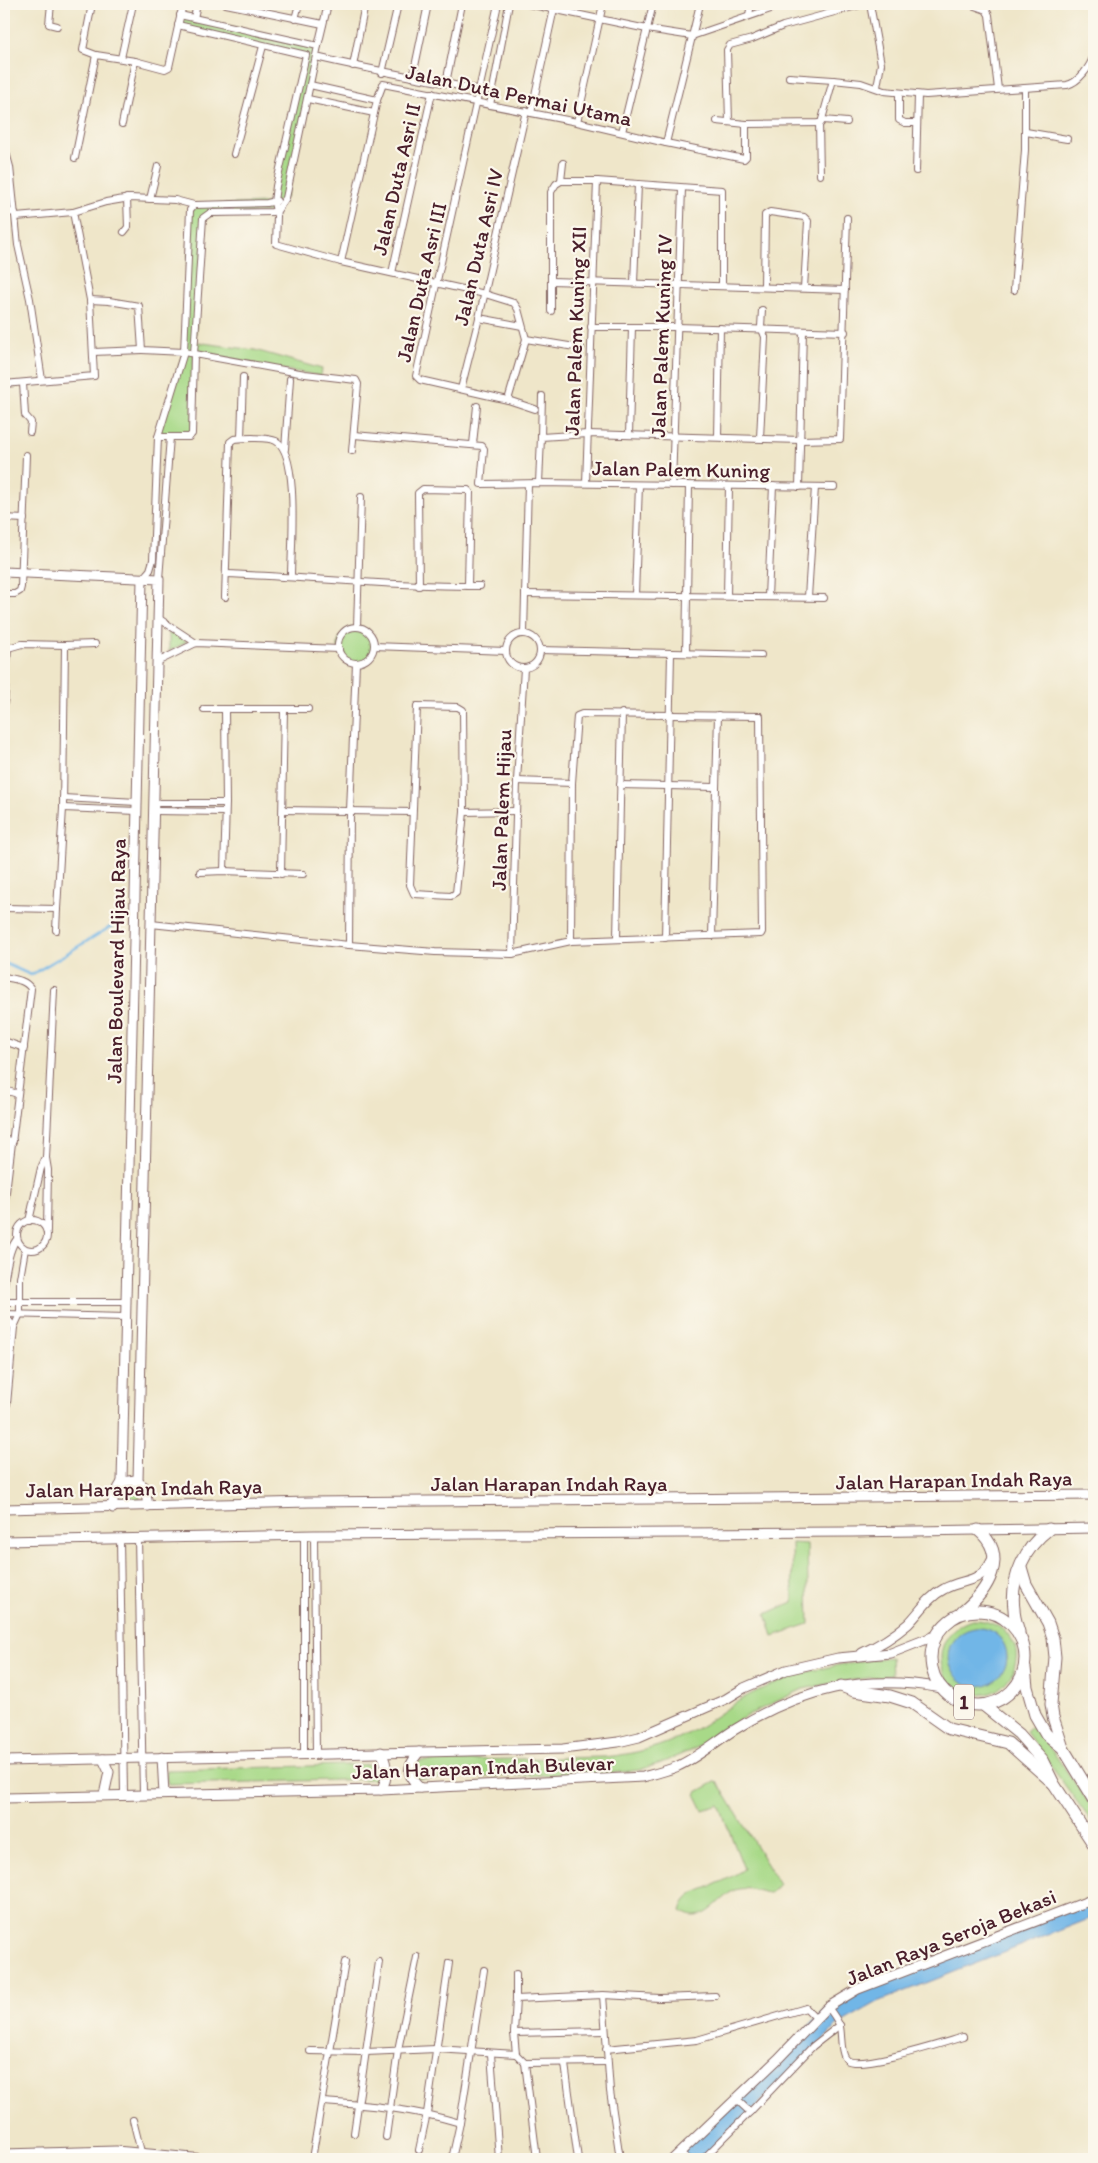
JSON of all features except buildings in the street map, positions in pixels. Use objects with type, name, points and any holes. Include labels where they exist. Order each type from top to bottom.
[{"type":"highway","points":[[1049,1529],[1032,1544],[1024,1556],[1015,1584],[1014,1609],[1024,1649],[1027,1687],[1035,1715],[1046,1734],[1063,1748]]},
{"type":"highway","points":[[937,1635],[946,1623],[959,1614],[986,1588],[994,1556],[992,1545],[978,1530]]},
{"type":"highway","points":[[1021,1567],[1026,1584],[1048,1623],[1052,1638],[1054,1657],[1051,1704],[1053,1717],[1063,1748],[1094,1799]]},
{"type":"highway","points":[[959,1614],[974,1610],[988,1611],[1000,1616],[1011,1624],[1020,1637]]},
{"type":"highway","name":"1","points":[[937,1635],[932,1648],[932,1662],[935,1676],[942,1688],[960,1701],[983,1705],[1020,1734],[1042,1760],[1054,1784],[1094,1845]]},
{"type":"highway","name":"1","points":[[983,1705],[998,1700],[1012,1691],[1021,1677],[1025,1664]]},
{"type":"highway","points":[[841,1686],[854,1691],[890,1696],[912,1703],[949,1729],[1008,1743],[1054,1784]]},
{"type":"street","points":[[51,4],[49,24],[57,26]]},
{"type":"street","points":[[92,4],[83,48],[96,55],[135,61],[165,69],[168,68],[183,4]]},
{"type":"street","points":[[120,58],[133,4]]},
{"type":"street","points":[[194,18],[197,4]]},
{"type":"street","points":[[230,4],[323,24]]},
{"type":"street","points":[[264,12],[266,4]]},
{"type":"street","points":[[295,19],[298,4]]},
{"type":"street","points":[[277,212],[286,198],[328,4]]},
{"type":"street","points":[[353,66],[365,4]]},
{"type":"street","points":[[382,73],[398,4]]},
{"type":"street","points":[[412,76],[428,4]]},
{"type":"street","points":[[446,83],[462,4]]},
{"type":"street","name":"Jalan Duta Asri III","points":[[498,4],[416,376],[420,380],[508,400],[535,409]]},
{"type":"street","points":[[490,105],[509,4]]},
{"type":"street","points":[[528,4],[554,6],[600,19],[692,36],[785,4]]},
{"type":"street","points":[[577,122],[603,4]]},
{"type":"street","points":[[622,132],[653,4]]},
{"type":"street","points":[[666,143],[700,4]]},
{"type":"street","points":[[749,15],[751,4]]},
{"type":"street","points":[[729,122],[728,50],[730,45],[752,39],[783,26],[864,4]]},
{"type":"street","points":[[870,4],[881,64],[877,87]]},
{"type":"street","points":[[969,4],[986,10],[989,15],[998,89]]},
{"type":"street","name":"Jalan Duta Asri IV","points":[[461,390],[480,318],[554,6]]},
{"type":"street","points":[[180,15],[318,46]]},
{"type":"street","points":[[178,25],[263,46],[304,53],[306,57],[276,186],[274,202],[277,212],[277,245],[437,285],[485,294],[514,303],[518,309],[526,339],[508,400]]},
{"type":"street","points":[[234,154],[263,46]]},
{"type":"street","points":[[75,158],[96,55]]},
{"type":"street","points":[[788,77],[860,83],[877,87],[884,91],[918,95],[1025,88],[1074,83],[1089,66],[1094,55]]},
{"type":"street","points":[[316,57],[382,73],[412,76],[480,90]]},
{"type":"street","points":[[122,124],[135,61]]},
{"type":"street","points":[[820,176],[821,121],[833,80]]},
{"type":"street","name":"Jalan Duta Permai Utama","points":[[377,100],[384,84],[577,122],[744,159],[746,124]]},
{"type":"street","points":[[310,85],[377,100],[341,262]]},
{"type":"street","points":[[1014,290],[1026,132],[1025,88]]},
{"type":"street","name":"Jalan Duta Asri II","points":[[392,273],[432,93]]},
{"type":"street","points":[[899,93],[900,120],[905,123],[917,124]]},
{"type":"street","points":[[916,171],[918,95]]},
{"type":"street","points":[[308,99],[374,113]]},
{"type":"street","points":[[717,121],[746,124],[821,121],[847,122]]},
{"type":"street","points":[[1026,132],[1067,138]]},
{"type":"street","points":[[4,145],[10,167],[18,246],[30,299],[42,380]]},
{"type":"street","points":[[561,182],[563,163]]},
{"type":"street","points":[[150,199],[158,166]]},
{"type":"street","points":[[551,311],[551,192],[556,184],[561,182],[597,181],[722,190],[722,285]]},
{"type":"street","name":"Jalan Palem Kuning XII","points":[[586,483],[597,181]]},
{"type":"street","points":[[634,283],[638,184]]},
{"type":"street","name":"Jalan Palem Kuning IV","points":[[672,485],[682,188]]},
{"type":"street","points":[[4,211],[16,215],[73,212],[127,198],[175,200],[194,205],[267,204],[286,198]]},
{"type":"street","points":[[124,232],[128,227],[127,198]]},
{"type":"street","points":[[142,579],[150,570],[153,560],[158,437],[184,352],[190,213],[194,205]]},
{"type":"street","points":[[4,384],[94,376],[90,300],[73,212]]},
{"type":"street","points":[[158,437],[188,437],[192,434],[194,354],[203,218],[210,213],[277,212]]},
{"type":"street","points":[[764,287],[765,215],[770,212],[804,216],[808,221],[804,288]]},
{"type":"street","points":[[540,437],[588,434],[801,440],[840,439],[847,218]]},
{"type":"street","points":[[551,281],[844,290]]},
{"type":"street","points":[[90,300],[139,306],[142,350]]},
{"type":"street","points":[[760,438],[765,337],[762,330],[762,310]]},
{"type":"street","points":[[480,318],[522,326]]},
{"type":"street","points":[[591,327],[677,327],[844,332]]},
{"type":"street","points":[[629,435],[632,327]]},
{"type":"street","points":[[718,437],[720,328]]},
{"type":"street","points":[[800,487],[804,330]]},
{"type":"street","points":[[526,339],[581,348]]},
{"type":"street","points":[[93,352],[142,350],[184,352],[305,374],[356,380],[358,384],[352,451]]},
{"type":"street","points":[[241,438],[243,377]]},
{"type":"street","points":[[290,379],[284,449],[289,464],[292,488],[291,576]]},
{"type":"street","points":[[23,383],[26,415],[31,422],[30,432]]},
{"type":"street","points":[[539,483],[542,396]]},
{"type":"street","points":[[354,435],[473,444],[477,406]]},
{"type":"street","points":[[4,572],[159,579],[170,437]]},
{"type":"street","points":[[225,596],[230,442],[231,440],[241,438],[272,440],[284,449]]},
{"type":"street","name":"Jalan Palem Kuning","points":[[473,444],[484,448],[480,483],[834,487]]},
{"type":"street","points":[[4,594],[20,592],[26,456]]},
{"type":"street","points":[[524,633],[528,484]]},
{"type":"street","points":[[636,595],[639,485]]},
{"type":"street","points":[[686,653],[689,486]]},
{"type":"street","points":[[727,596],[729,486]]},
{"type":"street","points":[[768,597],[773,486]]},
{"type":"street","points":[[808,597],[816,487]]},
{"type":"street","points":[[419,586],[418,493],[423,489],[468,490],[470,492],[468,586]]},
{"type":"street","points":[[357,627],[361,497]]},
{"type":"street","points":[[4,518],[24,519]]},
{"type":"street","points":[[226,574],[291,576],[359,583],[419,586],[480,586]]},
{"type":"street","name":"Jalan Boulevard Hijau Raya","points":[[122,1482],[142,579]]},
{"type":"street","name":"Jalan Boulevard Hijau Raya","points":[[138,1481],[159,579]]},
{"type":"street","points":[[525,594],[824,598]]},
{"type":"street","points":[[158,618],[196,643]]},
{"type":"street","points":[[357,627],[370,633],[374,646],[369,659],[356,664],[345,659],[339,649],[341,635],[348,629],[357,627]]},
{"type":"street","points":[[524,633],[537,640],[540,650],[536,663],[524,668],[511,663],[506,651],[513,636],[524,633]]},
{"type":"street","points":[[157,662],[196,643],[339,649]]},
{"type":"street","points":[[4,706],[6,651],[8,648],[22,644],[95,644]]},
{"type":"street","points":[[56,930],[63,808],[65,645]]},
{"type":"street","points":[[374,646],[506,651]]},
{"type":"street","points":[[540,650],[761,655]]},
{"type":"street","points":[[665,938],[671,653]]},
{"type":"street","points":[[349,945],[350,810],[356,664]]},
{"type":"street","name":"Jalan Palem Hijau","points":[[512,954],[517,781],[524,668]]},
{"type":"street","points":[[417,706],[458,707],[463,710],[464,812],[456,893],[451,896],[414,894],[412,890],[412,812],[417,706]]},
{"type":"street","points":[[204,709],[308,709]]},
{"type":"street","points":[[224,871],[226,804],[225,709]]},
{"type":"street","points":[[281,874],[284,709]]},
{"type":"street","points":[[139,713],[156,713]]},
{"type":"street","points":[[617,938],[622,713]]},
{"type":"street","points":[[151,924],[349,945],[435,952],[512,954],[571,941],[758,934],[762,932],[760,716],[622,713],[582,714],[577,716],[572,783],[571,941]]},
{"type":"street","points":[[712,936],[718,715]]},
{"type":"street","points":[[517,781],[572,783]]},
{"type":"street","points":[[620,785],[715,787]]},
{"type":"street","points":[[63,798],[94,799],[137,806]]},
{"type":"street","points":[[93,810],[94,799]]},
{"type":"street","points":[[154,807],[226,804]]},
{"type":"street","points":[[63,808],[93,810],[137,806]]},
{"type":"street","points":[[154,807],[225,812]]},
{"type":"street","points":[[283,810],[412,812]]},
{"type":"street","points":[[464,812],[516,812]]},
{"type":"street","points":[[200,872],[303,874]]},
{"type":"street","points":[[4,908],[57,909]]},
{"type":"street","points":[[4,977],[23,982],[31,989],[14,1141],[5,1187],[4,1208]]},
{"type":"street","points":[[17,1239],[25,1249],[37,1250],[43,1247],[46,1242],[48,1170],[46,1158],[54,990]]},
{"type":"street","points":[[132,1022],[149,1021]]},
{"type":"street","points":[[132,1034],[149,1033]]},
{"type":"street","points":[[4,1041],[24,1048]]},
{"type":"street","points":[[4,1090],[18,1094]]},
{"type":"street","points":[[4,1140],[14,1141]]},
{"type":"street","points":[[14,1327],[4,1314],[9,1253],[17,1239],[19,1227],[29,1220],[41,1168],[46,1158]]},
{"type":"street","points":[[29,1220],[40,1222],[47,1230]]},
{"type":"street","points":[[4,1408],[7,1404],[14,1327],[20,1314],[20,1268],[25,1249]]},
{"type":"street","points":[[4,1302],[126,1302]]},
{"type":"street","points":[[4,1314],[126,1320],[142,1324]]},
{"type":"street","points":[[113,1508],[113,1497],[122,1482],[138,1481],[145,1487],[148,1506]]},
{"type":"street","name":"Jalan Harapan Indah Raya","points":[[4,1509],[318,1502],[1094,1495]]},
{"type":"street","points":[[4,1541],[314,1535],[852,1532],[1094,1528]]},
{"type":"street","points":[[314,1535],[316,1755]]},
{"type":"street","points":[[304,1536],[304,1755]]},
{"type":"street","points":[[138,1538],[143,1794]]},
{"type":"street","points":[[120,1539],[124,1794]]},
{"type":"street","points":[[857,1656],[890,1638],[908,1623],[938,1592],[985,1573],[994,1556]]},
{"type":"street","name":"Jalan Harapan Indah Bulevar","points":[[4,1761],[563,1749],[618,1742],[657,1731],[786,1670],[809,1663],[891,1653],[937,1635]]},
{"type":"street","name":"Jalan Harapan Indah Bulevar","points":[[4,1798],[381,1790],[643,1777],[676,1767],[777,1706],[817,1690],[841,1686],[906,1682],[942,1688]]},
{"type":"street","points":[[381,1752],[386,1761],[387,1772],[385,1783],[381,1790]]},
{"type":"street","points":[[419,1752],[410,1763],[409,1769],[411,1780],[420,1788]]},
{"type":"street","points":[[162,1757],[164,1794]]},
{"type":"street","points":[[103,1759],[109,1772],[109,1780],[104,1795]]},
{"type":"street","name":"Jalan Raya Seroja Bekasi","points":[[673,2159],[684,2156],[817,2019],[858,1989],[1094,1899]]},
{"type":"street","points":[[386,2137],[398,2050],[418,1957]]},
{"type":"street","points":[[312,2159],[345,1962]]},
{"type":"street","points":[[354,2133],[360,2105],[380,1962]]},
{"type":"street","points":[[420,2150],[449,1963]]},
{"type":"street","points":[[452,2159],[460,2123],[484,1970]]},
{"type":"street","points":[[516,1974],[514,2033],[516,2054],[525,2063],[537,2159]]},
{"type":"street","points":[[516,1999],[603,1995],[660,1998],[715,1996]]},
{"type":"street","points":[[603,1995],[607,2062],[620,2159]]},
{"type":"street","points":[[606,2049],[697,2040],[806,2008],[817,2019]]},
{"type":"street","points":[[830,2010],[839,2024],[846,2059],[854,2062],[884,2059],[963,2038]]},
{"type":"street","points":[[703,2159],[813,2046],[839,2024]]},
{"type":"street","points":[[514,2033],[605,2031]]},
{"type":"street","points":[[310,2051],[366,2052],[436,2049],[491,2054],[516,2054]]},
{"type":"street","points":[[491,2054],[499,2159]]},
{"type":"street","points":[[525,2063],[607,2062]]},
{"type":"street","points":[[565,2064],[578,2159]]},
{"type":"street","points":[[738,2100],[748,2111]]},
{"type":"street","points":[[323,2102],[390,2107],[427,2113],[460,2123]]},
{"type":"street","points":[[133,2120],[141,2152]]},
{"type":"street","points":[[4,2154],[116,2151],[204,2159]]},
{"type":"green space","points":[[182,15],[318,46],[286,198],[274,202],[277,211],[205,216],[195,342],[255,350],[322,369],[321,376],[194,354],[192,434],[158,437],[183,352],[190,210],[194,205],[271,203],[306,57],[178,25]]},
{"type":"green space","points":[[356,627],[363,628],[369,632],[373,638],[373,652],[369,658],[363,662],[356,663],[349,662],[343,658],[339,652],[338,645],[339,638],[343,632],[349,628]]},
{"type":"green space","points":[[169,630],[187,642],[169,651]]},
{"type":"green space","points":[[133,1488],[139,1492],[140,1502],[122,1503],[124,1493]]},
{"type":"green space","points":[[792,1543],[807,1544],[809,1624],[773,1636],[766,1614],[793,1602]]},
{"type":"green space","points":[[972,1620],[983,1621],[1001,1628],[1008,1635],[1014,1643],[1016,1662],[1005,1684],[990,1693],[970,1694],[956,1688],[947,1678],[942,1666],[941,1653],[946,1639],[956,1628]],"holes":[[[974,1628],[998,1636],[1004,1646],[1007,1659],[952,1668],[950,1651]]]},
{"type":"green space","points":[[891,1657],[892,1675],[837,1682],[803,1689],[746,1716],[694,1749],[639,1770],[613,1773],[415,1779],[416,1764],[420,1761],[605,1757],[648,1749],[689,1733],[743,1698],[786,1679],[836,1665]]},
{"type":"green space","points":[[1034,1725],[1094,1810],[1094,1825],[1026,1732]]},
{"type":"green space","points":[[380,1764],[382,1772],[380,1779],[168,1784],[166,1777],[167,1770]]},
{"type":"green space","points":[[717,1781],[779,1884],[770,1894],[757,1890],[735,1890],[704,1914],[697,1916],[689,1915],[681,1911],[690,1896],[744,1869],[719,1805],[703,1810],[696,1796],[697,1792]]},
{"type":"water","points":[[978,1628],[989,1630],[1002,1641],[1007,1657],[1005,1668],[994,1681],[978,1686],[967,1684],[954,1673],[949,1657],[951,1646],[962,1633]]},
{"type":"water","points":[[1094,1899],[1094,1917],[878,2002],[839,2024],[703,2159],[673,2159],[828,2007],[858,1989]]},
{"type":"waterway","points":[[4,963],[31,975],[112,926]]}]
